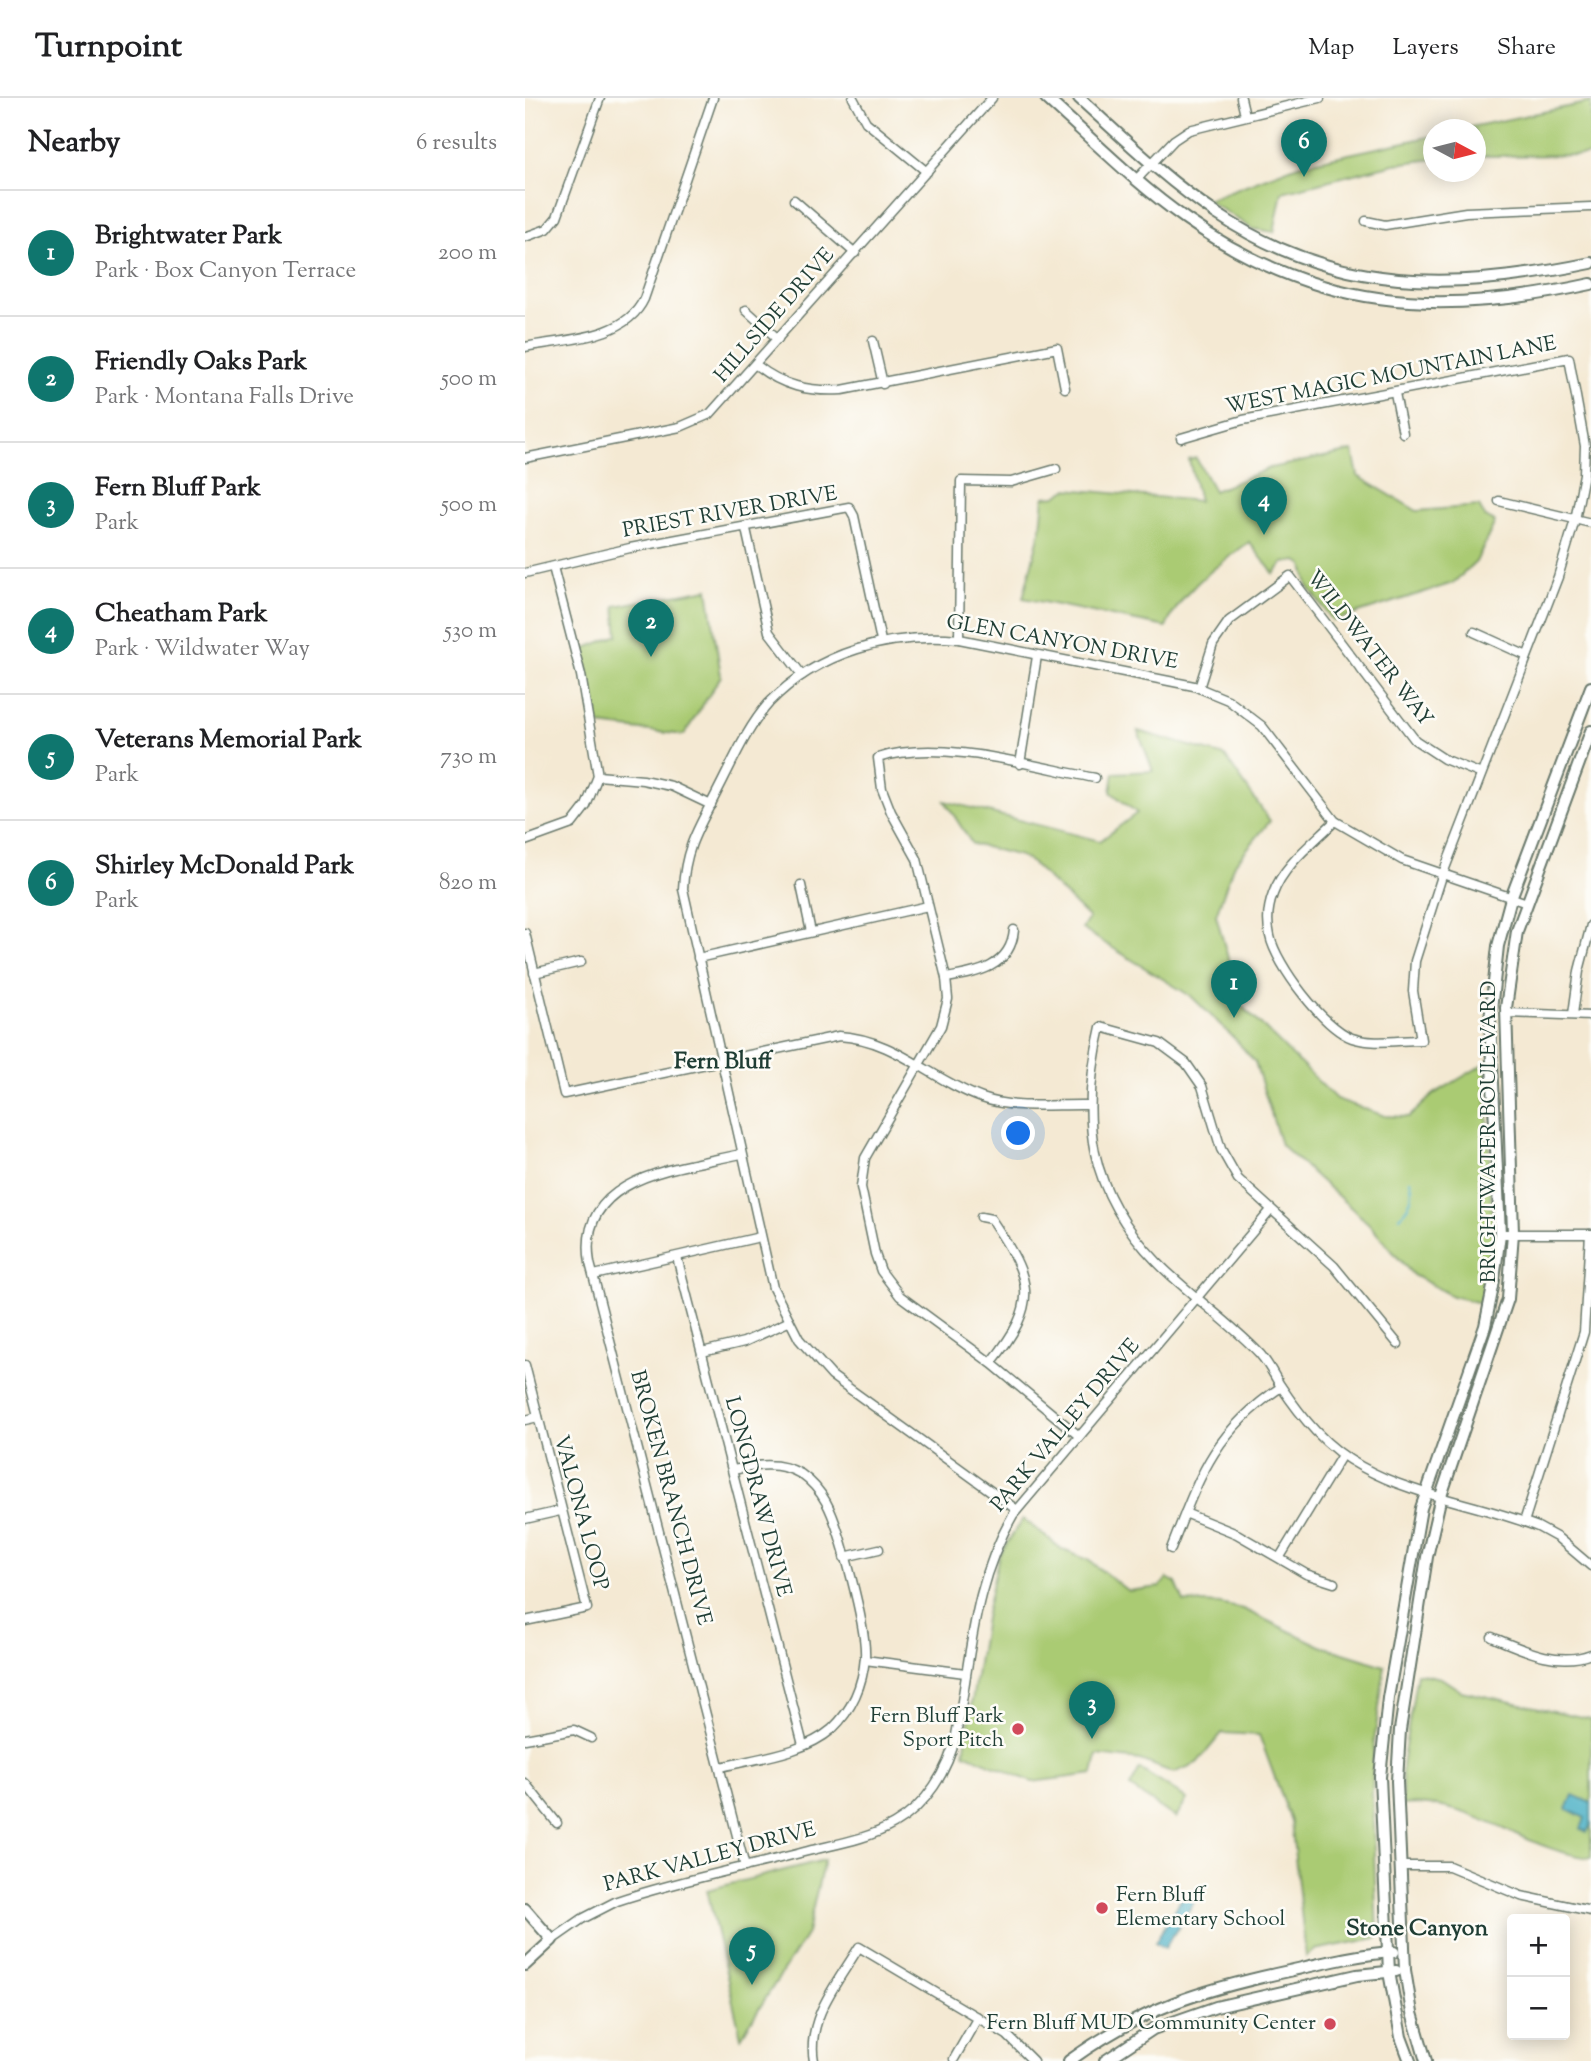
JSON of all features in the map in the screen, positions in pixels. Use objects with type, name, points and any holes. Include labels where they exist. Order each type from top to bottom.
[{"type":"street","points":[[525,237],[547,229],[557,218],[600,98]]},
{"type":"street","points":[[525,347],[613,329],[635,313],[643,299],[713,98]]},
{"type":"street","points":[[852,98],[866,121],[926,172]]},
{"type":"street","name":"HILLSIDE DRIVE","points":[[525,458],[692,423],[720,405],[992,98]]},
{"type":"street","points":[[1046,98],[1137,178],[1202,230],[1268,266],[1301,279],[1328,288],[1383,299],[1457,304],[1526,298],[1591,284]]},
{"type":"street","points":[[1079,98],[1151,163],[1219,215],[1249,233],[1333,267],[1387,279],[1446,283],[1512,278],[1591,263]]},
{"type":"street","points":[[1241,98],[1245,115]]},
{"type":"street","points":[[1137,178],[1174,140],[1189,130],[1320,98]]},
{"type":"street","points":[[794,200],[855,253]]},
{"type":"street","points":[[1366,221],[1385,225],[1466,212],[1591,207]]},
{"type":"street","points":[[1301,279],[1309,259]]},
{"type":"street","points":[[1328,288],[1333,267]]},
{"type":"street","points":[[746,310],[778,339]]},
{"type":"street","points":[[873,341],[883,384]]},
{"type":"street","points":[[756,365],[779,381],[814,391],[883,384],[1058,348],[1065,388]]},
{"type":"street","name":"WEST MAGIC MOUNTAIN LANE","points":[[1181,438],[1243,420],[1569,358],[1585,446],[1575,520],[1558,577],[1479,773],[1441,876],[1415,961],[1413,990],[1421,1040],[1370,1041],[1351,1038],[1333,1027],[1280,962],[1270,937],[1268,912],[1283,873],[1335,821]]},
{"type":"street","points":[[1395,393],[1403,433]]},
{"type":"street","points":[[959,639],[961,481],[1011,482],[1056,470]]},
{"type":"street","points":[[1499,500],[1591,523]]},
{"type":"street","name":"PRIEST RIVER DRIVE","points":[[525,573],[630,548],[849,507],[854,516],[881,641]]},
{"type":"street","points":[[746,528],[769,632],[802,676]]},
{"type":"street","points":[[525,841],[572,824],[586,806],[597,776],[581,675],[552,567]]},
{"type":"street","name":"WILDWATER WAY","points":[[1199,688],[1213,644],[1229,621],[1290,576],[1415,740],[1444,759],[1479,773]]},
{"type":"street","points":[[1475,632],[1527,656]]},
{"type":"street","name":"GLEN CANYON DRIVE","points":[[1017,1510],[831,1376],[811,1356],[788,1322],[773,1288],[684,902],[684,875],[695,829],[711,805],[747,734],[769,704],[802,676],[881,641],[920,636],[959,639],[1199,688],[1228,700],[1262,726],[1335,821],[1378,849],[1441,876],[1527,903]]},
{"type":"street","points":[[1020,764],[1037,656]]},
{"type":"street","name":"BRIGHTWATER BOULEVARD","points":[[1410,2061],[1399,2026],[1389,1972],[1380,1777],[1399,1622],[1427,1492],[1485,1326],[1500,1234],[1490,1019],[1498,946],[1511,898],[1591,687]]},
{"type":"street","points":[[1574,732],[1590,735]]},
{"type":"street","name":"BRIGHTWATER BOULEVARD","points":[[1426,2061],[1412,2013],[1405,1970],[1397,1781],[1400,1730],[1427,1557],[1441,1496],[1508,1299],[1513,1233],[1506,1013],[1511,960],[1527,903],[1590,735]]},
{"type":"street","points":[[1079,1436],[991,1363],[900,1296],[881,1271],[861,1193],[862,1169],[870,1146],[945,1016],[946,978],[917,859],[882,789],[878,758],[902,750],[931,750],[1095,778]]},
{"type":"street","points":[[597,776],[643,780],[671,786],[711,805]]},
{"type":"street","points":[[801,885],[811,932]]},
{"type":"street","points":[[698,958],[927,906]]},
{"type":"street","points":[[1573,1014],[1579,971],[1591,925]]},
{"type":"street","points":[[946,978],[973,973],[999,961],[1013,945],[1014,930]]},
{"type":"street","points":[[525,933],[564,1094],[839,1036],[879,1042],[961,1089],[991,1101],[1033,1105],[1089,1105]]},
{"type":"street","points":[[534,973],[581,962]]},
{"type":"street","points":[[1506,1013],[1591,1016]]},
{"type":"street","points":[[1398,1344],[1334,1266],[1271,1210],[1230,1168],[1221,1149],[1205,1092],[1186,1063],[1159,1043],[1101,1027],[1090,1074],[1089,1105],[1094,1148],[1116,1207],[1157,1262],[1263,1357],[1281,1387],[1316,1433],[1342,1455],[1379,1476],[1524,1522],[1558,1538],[1591,1566]]},
{"type":"street","name":"BROKEN BRANCH DRIVE","points":[[741,1154],[661,1173],[621,1187],[600,1210],[589,1245],[594,1275],[745,1867]]},
{"type":"street","name":"PARK VALLEY DRIVE","points":[[525,1965],[552,1940],[617,1900],[883,1830],[906,1816],[930,1792],[947,1762],[955,1736],[983,1578],[999,1539],[1017,1510],[1271,1210]]},
{"type":"street","points":[[981,1217],[991,1219],[1015,1254],[1025,1283],[1024,1306],[1018,1327],[991,1363]]},
{"type":"street","points":[[1500,1234],[1591,1234],[1587,1334],[1524,1522]]},
{"type":"street","points":[[594,1275],[760,1237]]},
{"type":"street","name":"LONGDRAW DRIVE","points":[[677,1257],[803,1745]]},
{"type":"street","points":[[702,1352],[755,1339],[788,1322]]},
{"type":"street","name":"VALONA LOOP","points":[[525,1365],[560,1511],[587,1608],[525,1621]]},
{"type":"street","points":[[1171,1549],[1201,1472],[1214,1450],[1244,1415],[1281,1387]]},
{"type":"street","points":[[525,1420],[538,1417]]},
{"type":"street","points":[[1280,1557],[1342,1455]]},
{"type":"street","points":[[721,1767],[803,1745],[830,1731],[843,1716],[859,1688],[865,1660],[863,1631],[826,1502],[803,1476],[786,1468],[767,1464],[733,1470]]},
{"type":"street","points":[[525,1519],[560,1511]]},
{"type":"street","points":[[1185,1513],[1228,1530],[1306,1574],[1334,1583]]},
{"type":"street","points":[[844,1558],[879,1549]]},
{"type":"street","points":[[1492,1637],[1549,1658],[1575,1659],[1591,1654]]},
{"type":"street","points":[[865,1660],[901,1662],[965,1673]]},
{"type":"street","points":[[525,1740],[574,1730],[591,1738]]},
{"type":"street","points":[[525,1783],[557,1823]]},
{"type":"street","points":[[1401,1866],[1449,1866],[1521,1896],[1591,1911]]},
{"type":"street","points":[[525,1909],[552,1940]]},
{"type":"street","points":[[814,2061],[812,2042],[817,2020],[859,1947],[1007,2035],[1033,2061]]},
{"type":"street","points":[[1069,2061],[1122,2025],[1185,1996],[1333,1961],[1404,1952]]},
{"type":"street","points":[[1105,2061],[1153,2029],[1216,2007],[1357,1975],[1405,1970]]},
{"type":"street","points":[[954,2059],[978,2017]]},
{"type":"green space","points":[[1591,102],[1591,155],[1486,156],[1486,124]]},
{"type":"green space","points":[[1423,138],[1423,160],[1394,164],[1282,192],[1274,232],[1253,229],[1207,200],[1298,165]]},
{"type":"green space","points":[[1353,451],[1358,476],[1417,511],[1479,506],[1485,517],[1495,522],[1476,562],[1453,583],[1333,621],[1308,586],[1303,565],[1297,561],[1283,563],[1274,574],[1249,542],[1191,590],[1181,601],[1166,627],[1023,598],[1041,528],[1044,497],[1056,496],[1067,489],[1199,501],[1189,460],[1196,458],[1214,491],[1270,468]]},
{"type":"green space","points":[[708,589],[721,676],[684,735],[599,725],[583,649],[618,635],[615,606]]},
{"type":"green space","points":[[1138,731],[1225,756],[1270,821],[1233,866],[1216,915],[1241,1005],[1336,1099],[1385,1116],[1409,1117],[1434,1094],[1486,1063],[1493,1244],[1485,1304],[1452,1296],[1413,1275],[1368,1223],[1281,1145],[1255,1062],[1235,1039],[1192,997],[1082,929],[1089,918],[1032,863],[1020,856],[972,844],[945,801],[1100,841],[1137,813],[1111,792],[1114,773],[1153,771]]},
{"type":"green space","points":[[1023,1519],[1063,1550],[1088,1560],[1128,1591],[1160,1587],[1167,1578],[1176,1583],[1184,1602],[1220,1604],[1243,1609],[1321,1646],[1385,1666],[1374,1742],[1372,1793],[1377,1938],[1314,1950],[1306,1957],[1291,1821],[1259,1735],[1222,1733],[1197,1763],[1174,1773],[1140,1760],[1097,1755],[1093,1774],[1032,1782],[964,1753],[985,1618],[999,1555]]},
{"type":"green space","points":[[1417,1673],[1441,1678],[1461,1691],[1591,1719],[1591,1858],[1543,1846],[1451,1809],[1402,1805],[1402,1766]]},
{"type":"green space","points":[[1140,1769],[1187,1799],[1176,1818],[1130,1787]]},
{"type":"green space","points":[[824,1860],[807,1933],[741,2037],[707,1890]]},
{"type":"water","points":[[1573,1795],[1591,1803],[1591,1824],[1587,1832],[1581,1829],[1585,1818],[1567,1809]]},
{"type":"water","points":[[1184,1895],[1194,1902],[1165,1948],[1155,1942]]},
{"type":"waterway","points":[[1400,1217],[1411,1200],[1410,1180]]},
{"type":"place","name":"Shirley McDonald Park","points":[[1304,177]]},
{"type":"place","name":"Cheatham Park","points":[[1264,535]]},
{"type":"place","name":"Friendly Oaks Park","points":[[651,657]]},
{"type":"place","name":"Brightwater Park","points":[[1234,1018]]},
{"type":"place","name":"Fern Bluff Park Sport Pitch","points":[[1018,1729]]},
{"type":"place","name":"Fern Bluff Park","points":[[1092,1739]]},
{"type":"place","name":"Fern Bluff Elementary School","points":[[1102,1908]]},
{"type":"place","name":"Veterans Memorial Park","points":[[752,1985]]},
{"type":"place","name":"Fern Bluff MUD Community Center","points":[[1330,2024]]},
{"type":"district","name":"Fern Bluff","points":[[723,1062]]},
{"type":"district","name":"Stone Canyon","points":[[1417,1929]]}]
